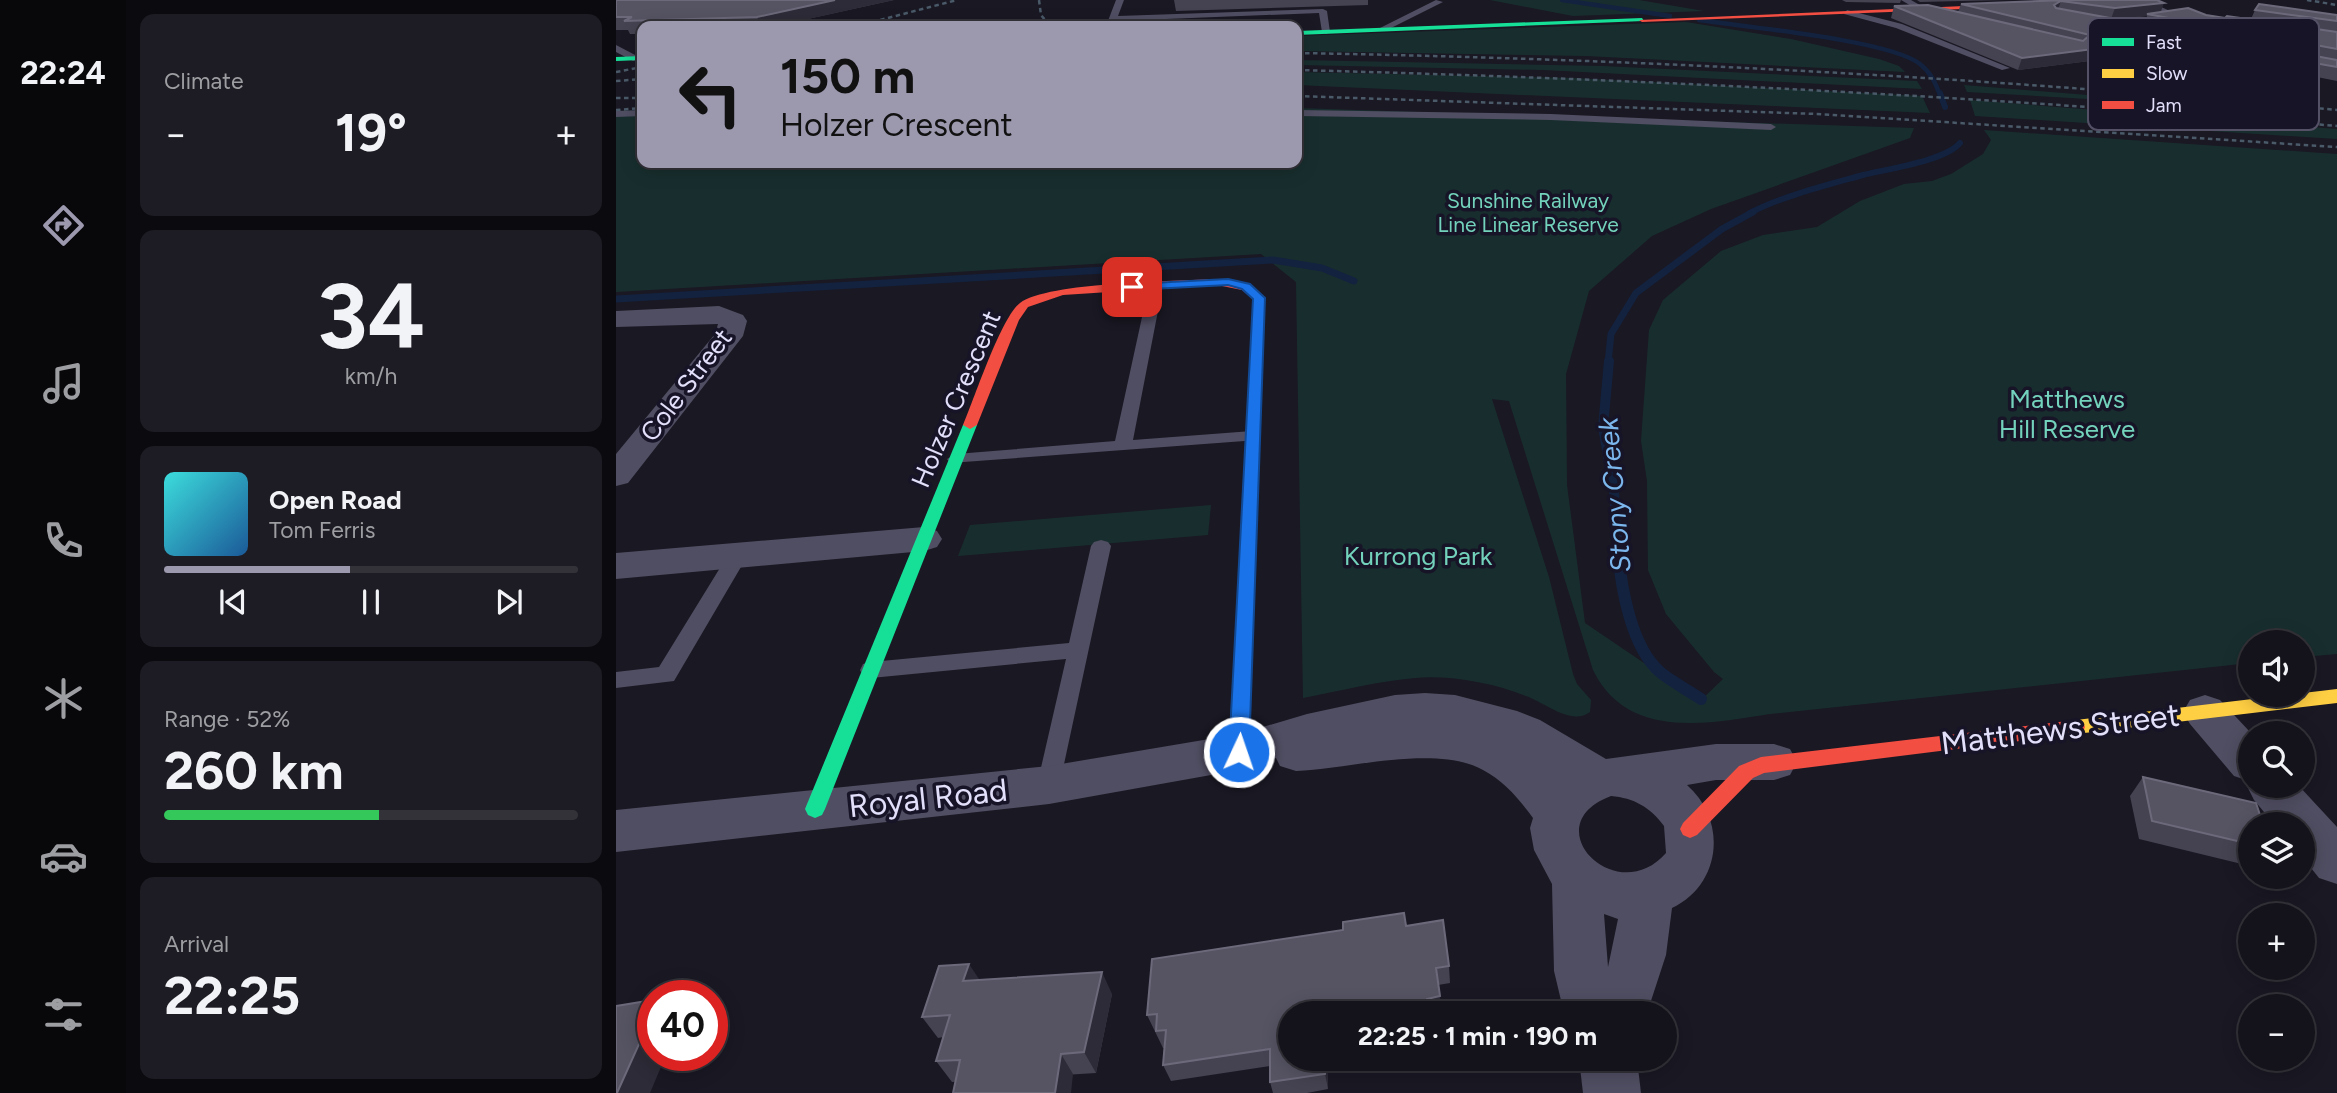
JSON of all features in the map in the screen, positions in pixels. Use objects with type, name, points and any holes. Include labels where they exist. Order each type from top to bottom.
[{"type":"street","points":[[2135,1],[2156,0]]},
{"type":"street","points":[[1302,33],[2031,5]]},
{"type":"street","points":[[616,59],[637,58]]},
{"type":"street","name":"Holzer Crescent","points":[[815,810],[1013,319],[1024,305],[1062,292],[1228,282],[1246,287],[1257,294],[1260,302],[1239,752]]},
{"type":"street","name":"Cole Street","points":[[616,319],[719,314],[733,321],[733,327],[729,336],[616,476]]},
{"type":"street","points":[[616,566],[924,539]]},
{"type":"street","name":"Matthews Street","points":[[1690,830],[1746,772],[1761,765],[2337,696]]},
{"type":"street","name":"Royal Road","points":[[616,831],[1049,785],[1239,752],[1307,730],[1395,712],[1455,712],[1479,716],[1524,732],[1612,778]]},
{"type":"street","points":[[2205,712],[2238,749]]},
{"type":"street","name":"Royal Road","points":[[1239,752],[1319,753],[1405,741],[1452,743],[1497,755],[1525,776],[1557,812]]},
{"type":"street","name":"Matthews Street","points":[[1612,778],[1716,762],[1783,762]]},
{"type":"street","points":[[1612,778],[1645,782],[1665,794],[1681,810],[1690,830],[1692,850],[1684,869],[1669,885],[1648,894],[1623,896],[1598,890],[1577,877],[1564,863],[1556,846],[1553,829],[1557,812],[1574,790],[1612,778]]},
{"type":"street","points":[[2281,798],[2337,862]]},
{"type":"street","points":[[1577,877],[1581,971],[1589,1001]]},
{"type":"street","points":[[1623,1001],[1639,956],[1648,894]]},
{"type":"street","points":[[1609,1071],[1612,1093]]},
{"type":"lane","points":[[1113,21],[1120,0]]},
{"type":"lane","points":[[1905,0],[1944,18]]},
{"type":"lane","points":[[2156,0],[2187,13]]},
{"type":"lane","points":[[2135,1],[2179,17],[2169,18]]},
{"type":"lane","points":[[1382,29],[1439,2]]},
{"type":"lane","points":[[1147,21],[1323,11],[1326,32]]},
{"type":"lane","points":[[1847,12],[1899,26],[2005,68]]},
{"type":"lane","points":[[616,48],[637,57]]},
{"type":"lane","points":[[616,114],[637,113]]},
{"type":"lane","points":[[1302,113],[1564,117],[1771,127]]},
{"type":"lane","points":[[1123,446],[1156,285]]},
{"type":"lane","points":[[956,459],[1252,436]]},
{"type":"lane","points":[[1049,785],[1101,546]]},
{"type":"lane","points":[[616,680],[666,675],[738,555]]},
{"type":"lane","points":[[871,670],[1078,650]]},
{"type":"green space","points":[[1490,0],[1639,0],[1704,11],[1573,16]]},
{"type":"green space","points":[[1686,22],[1791,39],[1879,59],[1899,66],[1905,72],[1586,56],[1302,51],[1302,36]]},
{"type":"green space","points":[[1302,60],[1602,66],[1917,81],[1922,89],[1543,70],[1302,65]]},
{"type":"green space","points":[[1302,72],[1572,78],[1922,96],[1930,113],[1302,85]]},
{"type":"green space","points":[[1964,85],[2088,95],[2088,99],[1967,92]]},
{"type":"green space","points":[[1970,100],[2088,109],[2088,123],[1975,116]]},
{"type":"green space","points":[[1302,108],[1914,128],[1910,138],[1711,209],[1652,236],[1589,291],[1566,374],[1567,485],[1585,623],[1700,701],[1723,679],[1714,672],[1666,614],[1648,570],[1647,481],[1641,441],[1649,330],[1663,300],[1721,251],[1763,235],[1817,227],[1860,201],[1904,184],[1932,181],[1951,174],[1983,154],[1991,140],[1984,130],[2337,154],[2337,654],[2315,656],[2315,630],[2238,630],[2238,664],[1721,721],[1671,722],[1647,717],[1626,708],[1608,692],[1593,670],[1509,401],[1492,399],[1549,577],[1573,674],[1577,684],[1591,700],[1590,712],[1583,716],[1567,715],[1500,687],[1443,678],[1387,681],[1303,698],[1296,282],[1261,254],[616,292],[616,111],[637,110],[637,168],[1302,168]]},
{"type":"green space","points":[[2319,128],[2337,129],[2337,139],[2195,130],[2319,130]]},
{"type":"green space","points":[[1211,505],[1208,535],[958,556],[970,525]]},
{"type":"building","points":[[616,0],[835,0],[757,17],[624,21],[632,17],[616,17]]},
{"type":"building","points":[[2067,0],[2157,0],[2164,3],[2115,8],[2061,1],[2054,5],[2056,8],[2110,18],[2088,18],[2088,35],[1961,4]]},
{"type":"building","points":[[2259,4],[2337,15],[2337,21],[2319,18],[2255,10]]},
{"type":"building","points":[[1928,5],[2083,41],[2088,37],[2088,50],[2022,58],[1894,6]]},
{"type":"building","points":[[2188,8],[2225,18],[2169,18],[2147,14]]},
{"type":"building","points":[[2319,29],[2337,32],[2337,49],[2319,46]]},
{"type":"building","points":[[2319,57],[2337,60],[2337,67],[2319,64]]},
{"type":"building","points":[[2143,777],[2256,803],[2259,812],[2238,812],[2238,841],[2152,821]]},
{"type":"building","points":[[1404,913],[1406,926],[1443,920],[1449,966],[1436,968],[1440,996],[1427,1001],[1278,1001],[1278,1071],[1325,1071],[1325,1074],[1270,1082],[1270,1049],[1163,1065],[1166,1030],[1156,1031],[1157,1014],[1147,1015],[1152,959],[1343,930],[1343,922]]},
{"type":"building","points":[[969,964],[963,981],[1102,972],[1084,1052],[1061,1054],[1055,1093],[953,1093],[960,1060],[936,1061],[950,1015],[922,1017],[939,966]]},
{"type":"building","points":[[637,1003],[637,1049],[617,1093],[616,1093],[616,1006]]},
{"type":"waterway","name":"Stony Creek","points":[[1562,0],[1670,16]]},
{"type":"waterway","name":"Stony Creek","points":[[1699,20],[1849,41],[1879,48],[1920,64],[1940,95]]},
{"type":"waterway","name":"Stony Creek","points":[[1940,93],[1945,107]]},
{"type":"waterway","name":"Stony Creek","points":[[1750,213],[1805,191],[1942,155],[1960,143]]},
{"type":"waterway","name":"Stony Creek","points":[[1608,363],[1611,334],[1636,293],[1722,229],[1753,212]]},
{"type":"waterway","points":[[616,299],[1273,260],[1322,268],[1354,281]]},
{"type":"waterway","name":"Stony Creek","points":[[1609,361],[1603,427],[1614,491],[1618,552]]},
{"type":"waterway","name":"Stony Creek","points":[[1618,551],[1629,616],[1642,648],[1660,672],[1701,699]]},
{"type":"railway","points":[[876,21],[957,0]]},
{"type":"railway","points":[[1039,0],[1041,15],[1046,21]]},
{"type":"railway","points":[[2307,0],[2337,5]]},
{"type":"railway","points":[[1302,53],[1688,65],[2088,89]]},
{"type":"railway","points":[[616,72],[637,68]]},
{"type":"railway","points":[[1302,70],[1817,90],[2088,107]]},
{"type":"railway","points":[[616,81],[637,79]]},
{"type":"railway","points":[[1302,96],[1817,114],[2337,147]]},
{"type":"railway","points":[[616,98],[637,98]]},
{"type":"railway","points":[[616,110],[637,108]]},
{"type":"railway","points":[[2319,108],[2337,110]]},
{"type":"railway","points":[[2319,125],[2337,126]]},
{"type":"traffic: fast","points":[[1302,33],[1642,20]]},
{"type":"traffic: fast","points":[[616,59],[637,58]]},
{"type":"traffic: fast","points":[[815,809],[970,425]]},
{"type":"traffic: slow","points":[[1239,752],[1255,379]]},
{"type":"traffic: slow","points":[[2076,727],[2337,696]]},
{"type":"traffic: jam","points":[[1642,20],[2011,6]]},
{"type":"traffic: jam","points":[[970,425],[1013,319],[1024,305],[1062,292],[1217,282],[1246,287],[1259,298],[1255,379]]},
{"type":"traffic: jam","points":[[1690,829],[1746,772],[1761,765],[2076,727]]},
{"type":"route","points":[[1132,287],[1228,282],[1253,290],[1260,302],[1239,752]]},
{"type":"park label","name":"Sunshine Railway Line Linear Reserve","points":[[1528,213]]},
{"type":"park label","name":"Matthews Hill Reserve","points":[[2067,414]]},
{"type":"park label","name":"Kurrong Park","points":[[1418,556]]}]
